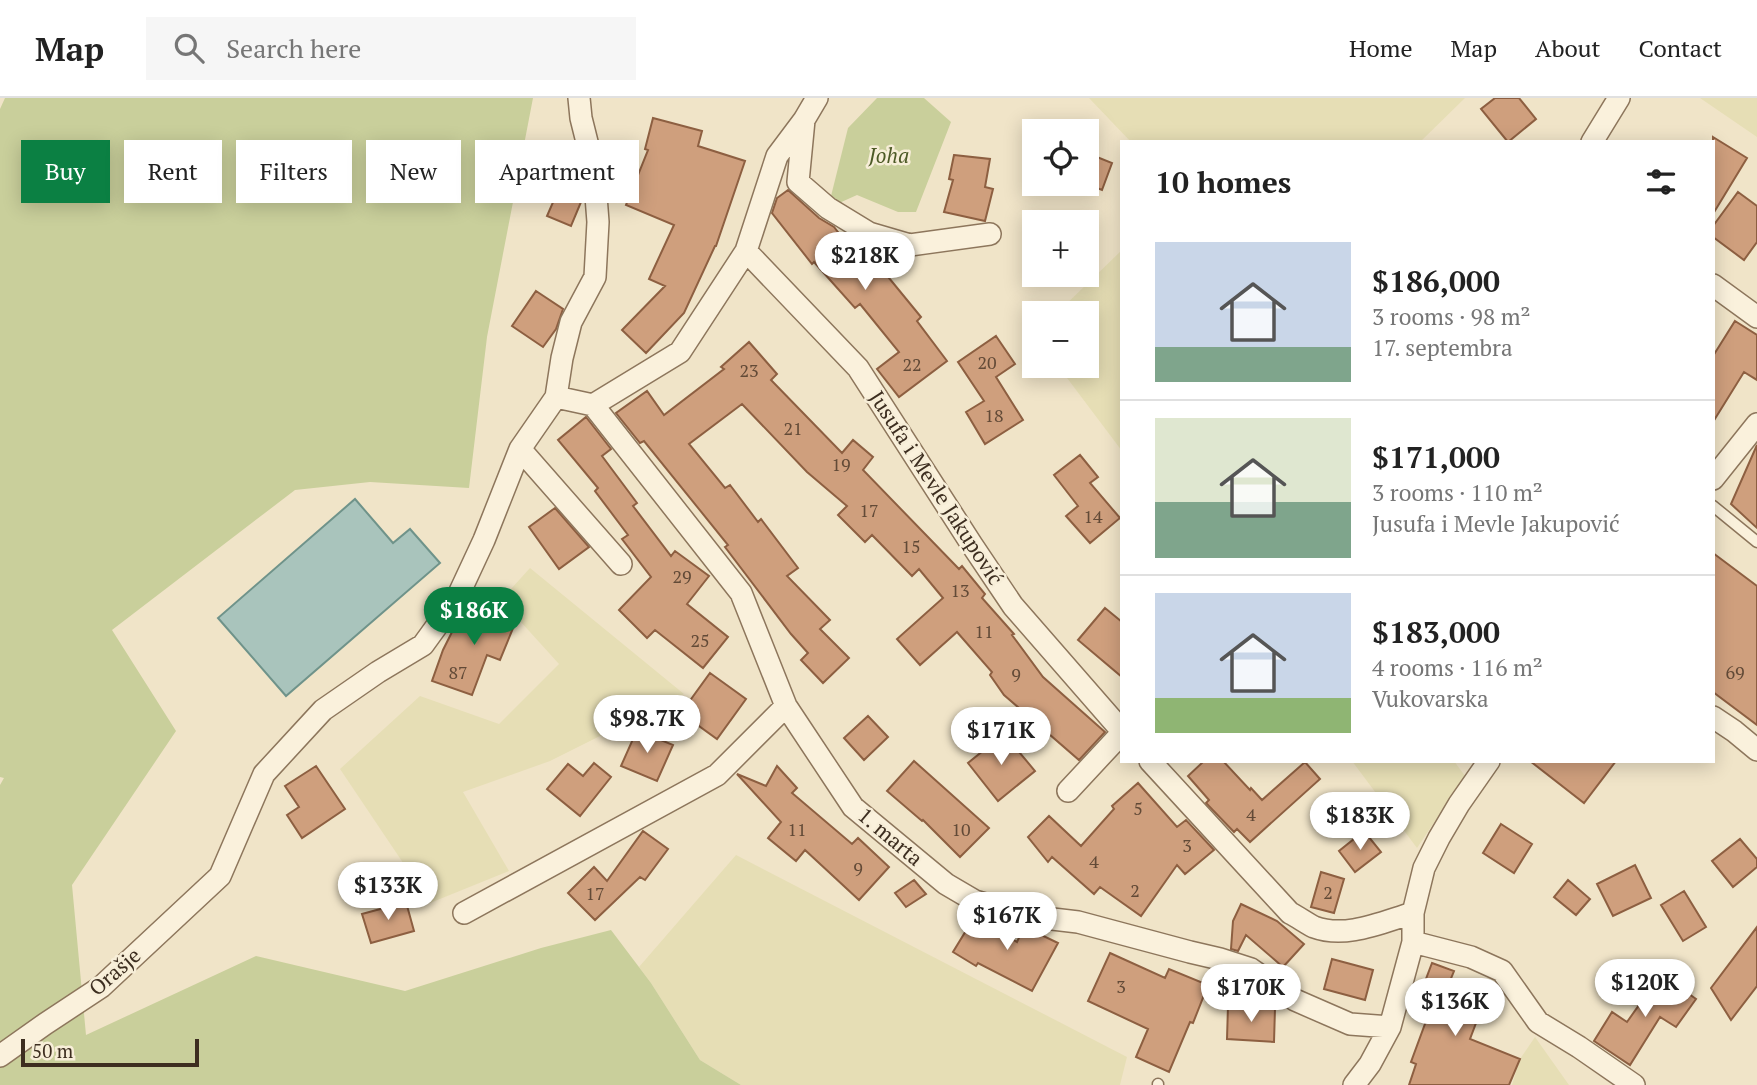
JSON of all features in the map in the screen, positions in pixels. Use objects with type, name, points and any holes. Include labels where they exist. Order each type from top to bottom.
[{"type":"street","points":[[579,98],[581,118],[594,170],[598,222],[595,277],[571,322],[556,397],[520,449],[621,564]]},
{"type":"street","points":[[556,397],[593,405],[680,352],[746,251],[777,156],[817,98]]},
{"type":"street","points":[[1593,140],[1619,98]]},
{"type":"street","points":[[804,120],[798,182],[828,208],[869,233],[911,245],[990,234]]},
{"type":"street","name":"Jusufa i Mevle Jakupović","points":[[746,251],[858,368],[1013,606],[1120,730]]},
{"type":"street","points":[[1715,286],[1757,317]]},
{"type":"street","name":"1. marta","points":[[593,405],[741,593],[786,706],[853,807],[946,884],[975,901],[1027,916],[1078,922],[1220,959],[1251,970],[1295,1000],[1350,1024],[1390,1027]]},
{"type":"street","points":[[1715,476],[1755,430]]},
{"type":"street","name":"Orašje","points":[[0,1056],[101,987],[220,876],[264,774],[323,710],[423,645],[457,598],[484,540],[520,449]]},
{"type":"street","points":[[464,913],[717,775],[786,706]]},
{"type":"street","points":[[1715,718],[1757,750]]},
{"type":"street","name":"Jusufa i Mevle Jakupović","points":[[1068,791],[1120,734]]},
{"type":"street","points":[[1152,763],[1290,913],[1313,926],[1331,931],[1348,931],[1413,913]]},
{"type":"street","points":[[1354,1085],[1370,1064],[1390,1027],[1413,942],[1413,913],[1424,868],[1459,804],[1488,763]]},
{"type":"street","points":[[1413,942],[1471,957],[1502,971],[1538,1022],[1634,1085]]},
{"type":"lane","points":[[1715,508],[1757,542]]},
{"type":"shaded area","points":[[1089,98],[1465,98],[1422,140],[1129,140]]},
{"type":"shaded area","points":[[1700,98],[1757,98],[1757,137]]},
{"type":"shaded area","points":[[1120,252],[1120,448],[1067,378],[1099,378],[1099,301],[1069,301],[1084,287],[1099,287],[1099,272]]},
{"type":"shaded area","points":[[530,568],[684,694],[550,761],[463,792],[509,871],[430,903],[340,769],[420,696],[499,724],[559,664],[501,600]]},
{"type":"shaded area","points":[[1353,763],[1455,763],[1465,776],[1417,848]]},
{"type":"shaded area","points":[[736,855],[1127,1057],[1120,1085],[741,1085],[700,1060],[639,967]]},
{"type":"shaded area","points":[[1535,1037],[1569,1085],[1512,1085],[1520,1059]]},
{"type":"green space","points":[[5,98],[533,98],[525,140],[475,140],[475,203],[513,203],[487,337],[469,488],[370,482],[295,490],[112,630],[176,731],[72,885],[86,1035],[256,956],[405,991],[541,948],[611,930],[651,983],[700,1060],[741,1085],[0,1085],[0,785],[4,778],[0,777],[0,109]]},
{"type":"green space","name":"Joha","points":[[877,98],[924,98],[951,122],[916,212],[898,212],[857,195],[828,208],[848,128]]},
{"type":"water","points":[[355,499],[393,543],[410,529],[440,563],[286,696],[218,618]]},
{"type":"building","points":[[1495,98],[1519,98],[1536,119],[1510,140],[1506,140],[1481,109]]},
{"type":"building","points":[[653,118],[702,131],[698,146],[745,161],[716,246],[684,313],[646,353],[622,330],[665,286],[649,279],[674,225],[626,205],[639,203],[639,172],[648,150],[645,149]]},
{"type":"building","points":[[1713,137],[1747,158],[1715,211],[1715,140]]},
{"type":"building","points":[[954,155],[990,159],[985,187],[993,189],[985,221],[944,212],[953,180],[949,179]]},
{"type":"building","points":[[1099,158],[1112,163],[1102,190],[1099,189]]},
{"type":"building","points":[[788,190],[819,218],[834,227],[858,258],[869,248],[893,274],[889,278],[921,317],[917,321],[947,361],[899,397],[877,369],[899,352],[860,304],[855,308],[814,262],[812,264],[772,213],[777,198]]},
{"type":"building","points":[[1738,192],[1757,206],[1757,242],[1744,260],[1715,238],[1715,223]]},
{"type":"building","points":[[553,203],[581,203],[571,226],[547,216]]},
{"type":"building","points":[[536,291],[563,309],[556,329],[543,347],[512,326]]},
{"type":"building","points":[[1735,321],[1757,335],[1757,380],[1744,372],[1715,419],[1715,353]]},
{"type":"building","points":[[996,336],[1015,364],[996,377],[1023,420],[985,444],[966,412],[984,401],[958,362]]},
{"type":"building","points":[[749,342],[777,374],[771,380],[842,453],[853,440],[873,457],[863,470],[959,569],[962,566],[985,594],[982,598],[1014,634],[1012,635],[1043,677],[1105,732],[1079,760],[1004,695],[990,675],[992,672],[957,632],[920,665],[897,639],[943,598],[919,569],[912,576],[872,535],[865,542],[838,515],[847,506],[807,472],[742,404],[689,444],[725,488],[730,485],[758,522],[761,519],[798,568],[787,576],[830,620],[820,629],[849,658],[823,683],[801,660],[808,653],[725,547],[728,545],[644,441],[640,443],[616,413],[647,391],[664,415],[724,369],[721,367]]},
{"type":"building","points":[[586,417],[611,449],[602,456],[637,503],[633,506],[671,556],[675,551],[709,576],[687,604],[728,637],[703,668],[655,630],[647,638],[619,610],[651,577],[622,539],[628,535],[595,491],[598,488],[558,440]]},
{"type":"building","points":[[1757,445],[1757,528],[1731,504]]},
{"type":"building","points":[[1080,455],[1098,477],[1090,483],[1120,518],[1090,543],[1066,516],[1078,506],[1054,475]]},
{"type":"building","points":[[555,508],[589,547],[559,569],[529,527]]},
{"type":"building","points":[[1715,554],[1757,586],[1757,725],[1715,694]]},
{"type":"building","points":[[492,606],[518,616],[500,660],[487,655],[472,695],[432,681],[443,650],[459,618]]},
{"type":"building","points":[[1105,608],[1120,620],[1120,675],[1078,640]]},
{"type":"building","points":[[710,673],[746,699],[717,739],[681,713]]},
{"type":"building","points":[[868,716],[888,737],[864,760],[844,738]]},
{"type":"building","points":[[637,730],[673,745],[657,781],[621,766]]},
{"type":"building","points":[[1004,734],[1035,771],[998,801],[968,763]]},
{"type":"building","points":[[914,761],[989,828],[960,857],[923,820],[887,791]]},
{"type":"building","points":[[594,763],[611,777],[580,816],[547,789],[568,764],[583,776]]},
{"type":"building","points":[[1202,763],[1225,763],[1262,800],[1304,763],[1320,779],[1250,842],[1237,829],[1234,832],[1206,803],[1209,800],[1188,776]]},
{"type":"building","points":[[1533,763],[1614,763],[1584,803]]},
{"type":"building","points":[[316,766],[345,809],[302,838],[287,815],[299,807],[285,786]]},
{"type":"building","points":[[777,766],[797,788],[792,793],[852,844],[858,838],[889,867],[859,900],[805,850],[796,861],[768,838],[781,822],[737,774],[766,786]]},
{"type":"building","points":[[1138,783],[1177,827],[1186,820],[1214,850],[1185,874],[1177,865],[1141,916],[1100,887],[1094,894],[1052,857],[1048,862],[1028,837],[1049,816],[1081,846],[1114,809],[1112,806]]},
{"type":"building","points":[[1501,824],[1532,844],[1514,873],[1483,853]]},
{"type":"building","points":[[643,831],[668,849],[645,880],[640,877],[595,920],[568,893],[594,867],[607,881]]},
{"type":"building","points":[[1364,831],[1381,852],[1355,872],[1339,851]]},
{"type":"building","points":[[1740,839],[1757,859],[1757,867],[1733,887],[1712,861]]},
{"type":"building","points":[[1635,865],[1651,898],[1613,916],[1597,884]]},
{"type":"building","points":[[1321,872],[1344,879],[1334,913],[1311,907]]},
{"type":"building","points":[[914,880],[926,894],[906,907],[895,893]]},
{"type":"building","points":[[1568,880],[1590,899],[1576,915],[1554,897]]},
{"type":"building","points":[[1684,891],[1706,927],[1683,941],[1661,905]]},
{"type":"building","points":[[406,902],[414,931],[371,943],[362,914]]},
{"type":"building","points":[[1241,904],[1277,921],[1304,944],[1283,967],[1246,935],[1238,951],[1231,949],[1233,921]]},
{"type":"building","points":[[975,916],[1017,942],[1023,929],[1058,943],[1032,991],[978,963],[976,966],[953,952]]},
{"type":"building","points":[[1757,927],[1757,986],[1731,1020],[1711,988]]},
{"type":"building","points":[[1110,953],[1165,978],[1169,969],[1208,985],[1169,1072],[1136,1057],[1148,1029],[1088,1001]]},
{"type":"building","points":[[1332,959],[1373,970],[1365,1000],[1324,989]]},
{"type":"building","points":[[1432,963],[1454,971],[1450,981],[1487,994],[1470,1039],[1520,1059],[1509,1085],[1409,1085],[1416,1064],[1411,1062],[1429,1013],[1415,1008]]},
{"type":"building","points":[[1661,974],[1696,999],[1676,1027],[1660,1017],[1630,1065],[1594,1041],[1612,1012],[1627,1022]]},
{"type":"building","points":[[1228,1006],[1275,1008],[1274,1042],[1227,1039]]}]
